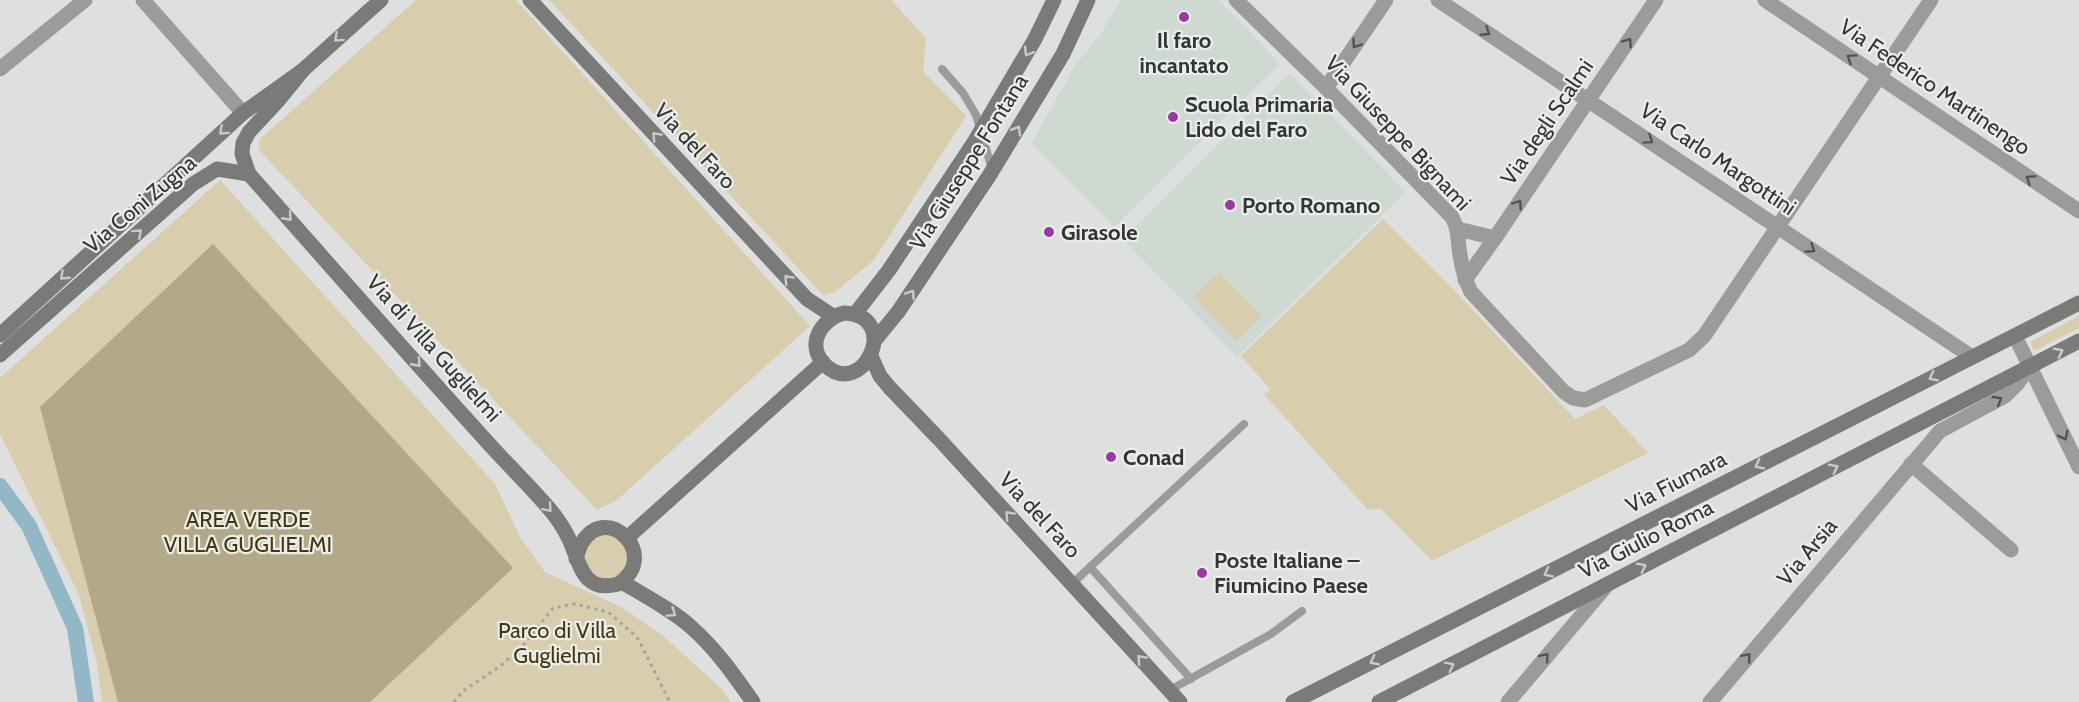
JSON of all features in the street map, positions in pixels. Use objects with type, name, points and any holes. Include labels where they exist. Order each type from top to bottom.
[{"type":"street","points":[[0,69],[85,0]]},
{"type":"street","points":[[143,0],[243,113]]},
{"type":"street","name":"Via del Faro","points":[[530,0],[807,299],[833,316]]},
{"type":"street","name":"Via Giuseppe Fontana","points":[[855,314],[884,278],[982,130],[1035,39],[1054,0]]},
{"type":"street","name":"Via Giuseppe Fontana","points":[[875,340],[898,312],[992,171],[1063,54],[1088,0]]},
{"type":"street","name":"Via Giuseppe Bignami","points":[[1236,0],[1452,217],[1458,229],[1459,253],[1465,280],[1471,292],[1564,392],[1573,398],[1585,400],[1689,350],[1704,336],[1930,0]]},
{"type":"street","points":[[1326,88],[1386,0]]},
{"type":"street","name":"Via Carlo Margottini","points":[[1438,0],[1972,357]]},
{"type":"street","name":"Via degli Scalmi","points":[[1465,280],[1590,100],[1656,0]]},
{"type":"street","name":"Via Federico Martinengo","points":[[1765,0],[2079,212]]},
{"type":"street","name":"Via Coni Zugna","points":[[0,335],[243,113],[303,70],[377,2]]},
{"type":"street","name":"Via Coni Zugna","points":[[0,355],[193,184],[217,169],[249,174],[242,154],[243,143],[249,132],[303,70]]},
{"type":"street","name":"Via di Villa Guglielmi","points":[[249,174],[553,514],[569,539],[576,559]]},
{"type":"street","points":[[1458,229],[1495,238]]},
{"type":"street","name":"Via Fiumara","points":[[1293,702],[2079,303]]},
{"type":"street","points":[[844,313],[855,314],[870,327],[875,340],[871,356],[858,369],[848,373],[835,372],[823,362],[816,347],[817,337],[821,327],[833,316],[844,313]]},
{"type":"street","points":[[2015,336],[2079,467]]},
{"type":"street","name":"Via Arsia","points":[[1933,417],[2079,342]]},
{"type":"street","name":"Via del Faro","points":[[871,356],[880,376],[890,388],[1175,696]]},
{"type":"street","points":[[627,538],[823,362]]},
{"type":"street","name":"Via Arsia","points":[[1710,702],[1940,431],[2005,396],[2030,367]]},
{"type":"street","points":[[1933,417],[1940,431]]},
{"type":"street","name":"Via Giulio Roma","points":[[1379,702],[1933,417]]},
{"type":"street","points":[[1911,464],[2011,550]]},
{"type":"street","points":[[605,528],[611,528],[627,538],[633,546],[634,560],[630,572],[622,582],[612,586],[597,584],[585,577],[576,559],[583,540],[595,530],[605,528]]},
{"type":"street","points":[[622,582],[691,627],[718,655],[753,702]]},
{"type":"street","points":[[1508,702],[1608,584]]},
{"type":"lane","points":[[942,69],[968,100],[976,115],[992,171]]},
{"type":"lane","points":[[1072,584],[1244,424]]},
{"type":"lane","points":[[1090,567],[1191,679]]},
{"type":"lane","points":[[1175,696],[1191,679],[1271,634],[1302,611]]},
{"type":"path","points":[[454,702],[463,691],[500,667],[522,647],[553,608],[575,604],[608,612],[637,637],[670,702]]},
{"type":"shaded area","points":[[1121,0],[1218,0],[1280,63],[1114,227],[1031,144],[1075,66],[1102,32]]},
{"type":"shaded area","points":[[1290,73],[1406,192],[1237,357],[1123,239]]},
{"type":"green space","points":[[416,0],[516,0],[810,326],[617,500],[597,510],[259,150],[260,139]]},
{"type":"green space","points":[[549,0],[891,0],[926,38],[923,71],[966,116],[874,260],[835,292],[823,295]]},
{"type":"green space","name":"AREA VERDE VILLA GUGLIELMI","points":[[220,180],[495,484],[521,539],[545,572],[623,608],[662,635],[721,688],[731,702],[102,702],[97,663],[79,595],[0,434],[0,378]]},
{"type":"green space","points":[[1383,219],[1455,291],[1575,419],[1604,405],[1648,453],[1432,561],[1380,508],[1368,510],[1264,394],[1271,390],[1241,356]]},
{"type":"green space","name":"AREA VERDE VILLA GUGLIELMI","points":[[213,244],[513,568],[370,702],[118,702],[40,407]]},
{"type":"green space","points":[[1219,272],[1262,315],[1237,341],[1194,297]]},
{"type":"green space","points":[[2079,316],[2079,328],[2034,351],[2030,342]]},
{"type":"green space","points":[[605,535],[620,542],[627,557],[620,572],[605,579],[590,572],[583,557],[590,542]]},
{"type":"waterway","points":[[0,486],[29,526],[75,628],[86,702]]},
{"type":"place","name":"Il faro incantato","points":[[1184,17]]},
{"type":"place","name":"Scuola Primaria Lido del Faro","points":[[1173,117]]},
{"type":"place","name":"Porto Romano","points":[[1230,205]]},
{"type":"place","name":"Girasole","points":[[1049,232]]},
{"type":"place","name":"Conad","points":[[1111,457]]},
{"type":"place","name":"Poste Italiane – Fiumicino Paese","points":[[1202,573]]},
{"type":"park label","name":"Parco di Villa Guglielmi","points":[[557,642]]}]
